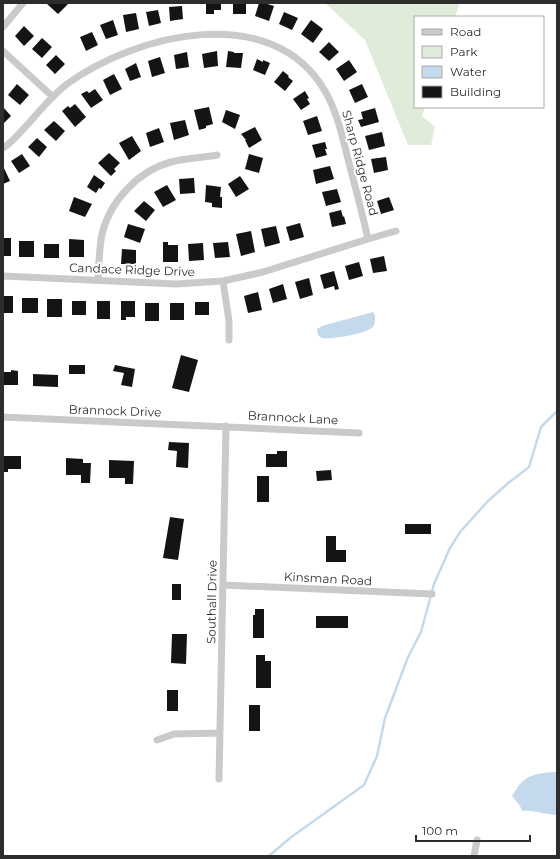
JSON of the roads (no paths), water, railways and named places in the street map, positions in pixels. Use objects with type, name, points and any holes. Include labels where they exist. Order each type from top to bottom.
[{"type":"street","points":[[3,27],[23,3]]},
{"type":"street","name":"Sharp Ridge Road","points":[[3,148],[11,143],[40,109],[67,85],[107,60],[150,44],[192,36],[218,34],[250,38],[271,44],[300,62],[313,74],[324,89],[334,107],[368,238]]},
{"type":"street","points":[[3,51],[53,97]]},
{"type":"street","points":[[98,280],[102,234],[110,212],[124,192],[145,173],[159,166],[172,162],[217,155]]},
{"type":"street","name":"Candace Ridge Drive","points":[[3,276],[176,284],[223,281],[263,272],[368,238],[396,231]]},
{"type":"street","points":[[223,281],[229,321],[229,340]]},
{"type":"street","name":"Brannock Drive","points":[[3,417],[226,426]]},
{"type":"street","name":"Brannock Lane","points":[[226,426],[359,433]]},
{"type":"street","name":"Southall Drive","points":[[219,779],[226,426]]},
{"type":"street","name":"Kinsman Road","points":[[223,585],[432,594]]},
{"type":"street","points":[[157,740],[174,734],[220,733]]},
{"type":"street","points":[[474,856],[477,840]]},
{"type":"water","points":[[373,312],[375,315],[375,323],[373,327],[364,332],[333,338],[322,338],[318,335],[317,329],[322,326]]},
{"type":"water","points":[[557,772],[557,815],[522,811],[512,796],[519,785],[527,778],[532,776],[541,773]]},
{"type":"waterway","points":[[269,856],[290,838],[364,785],[377,756],[385,718],[408,657],[421,632],[434,584],[450,548],[460,532],[487,502],[529,467],[541,427],[557,411]]}]
